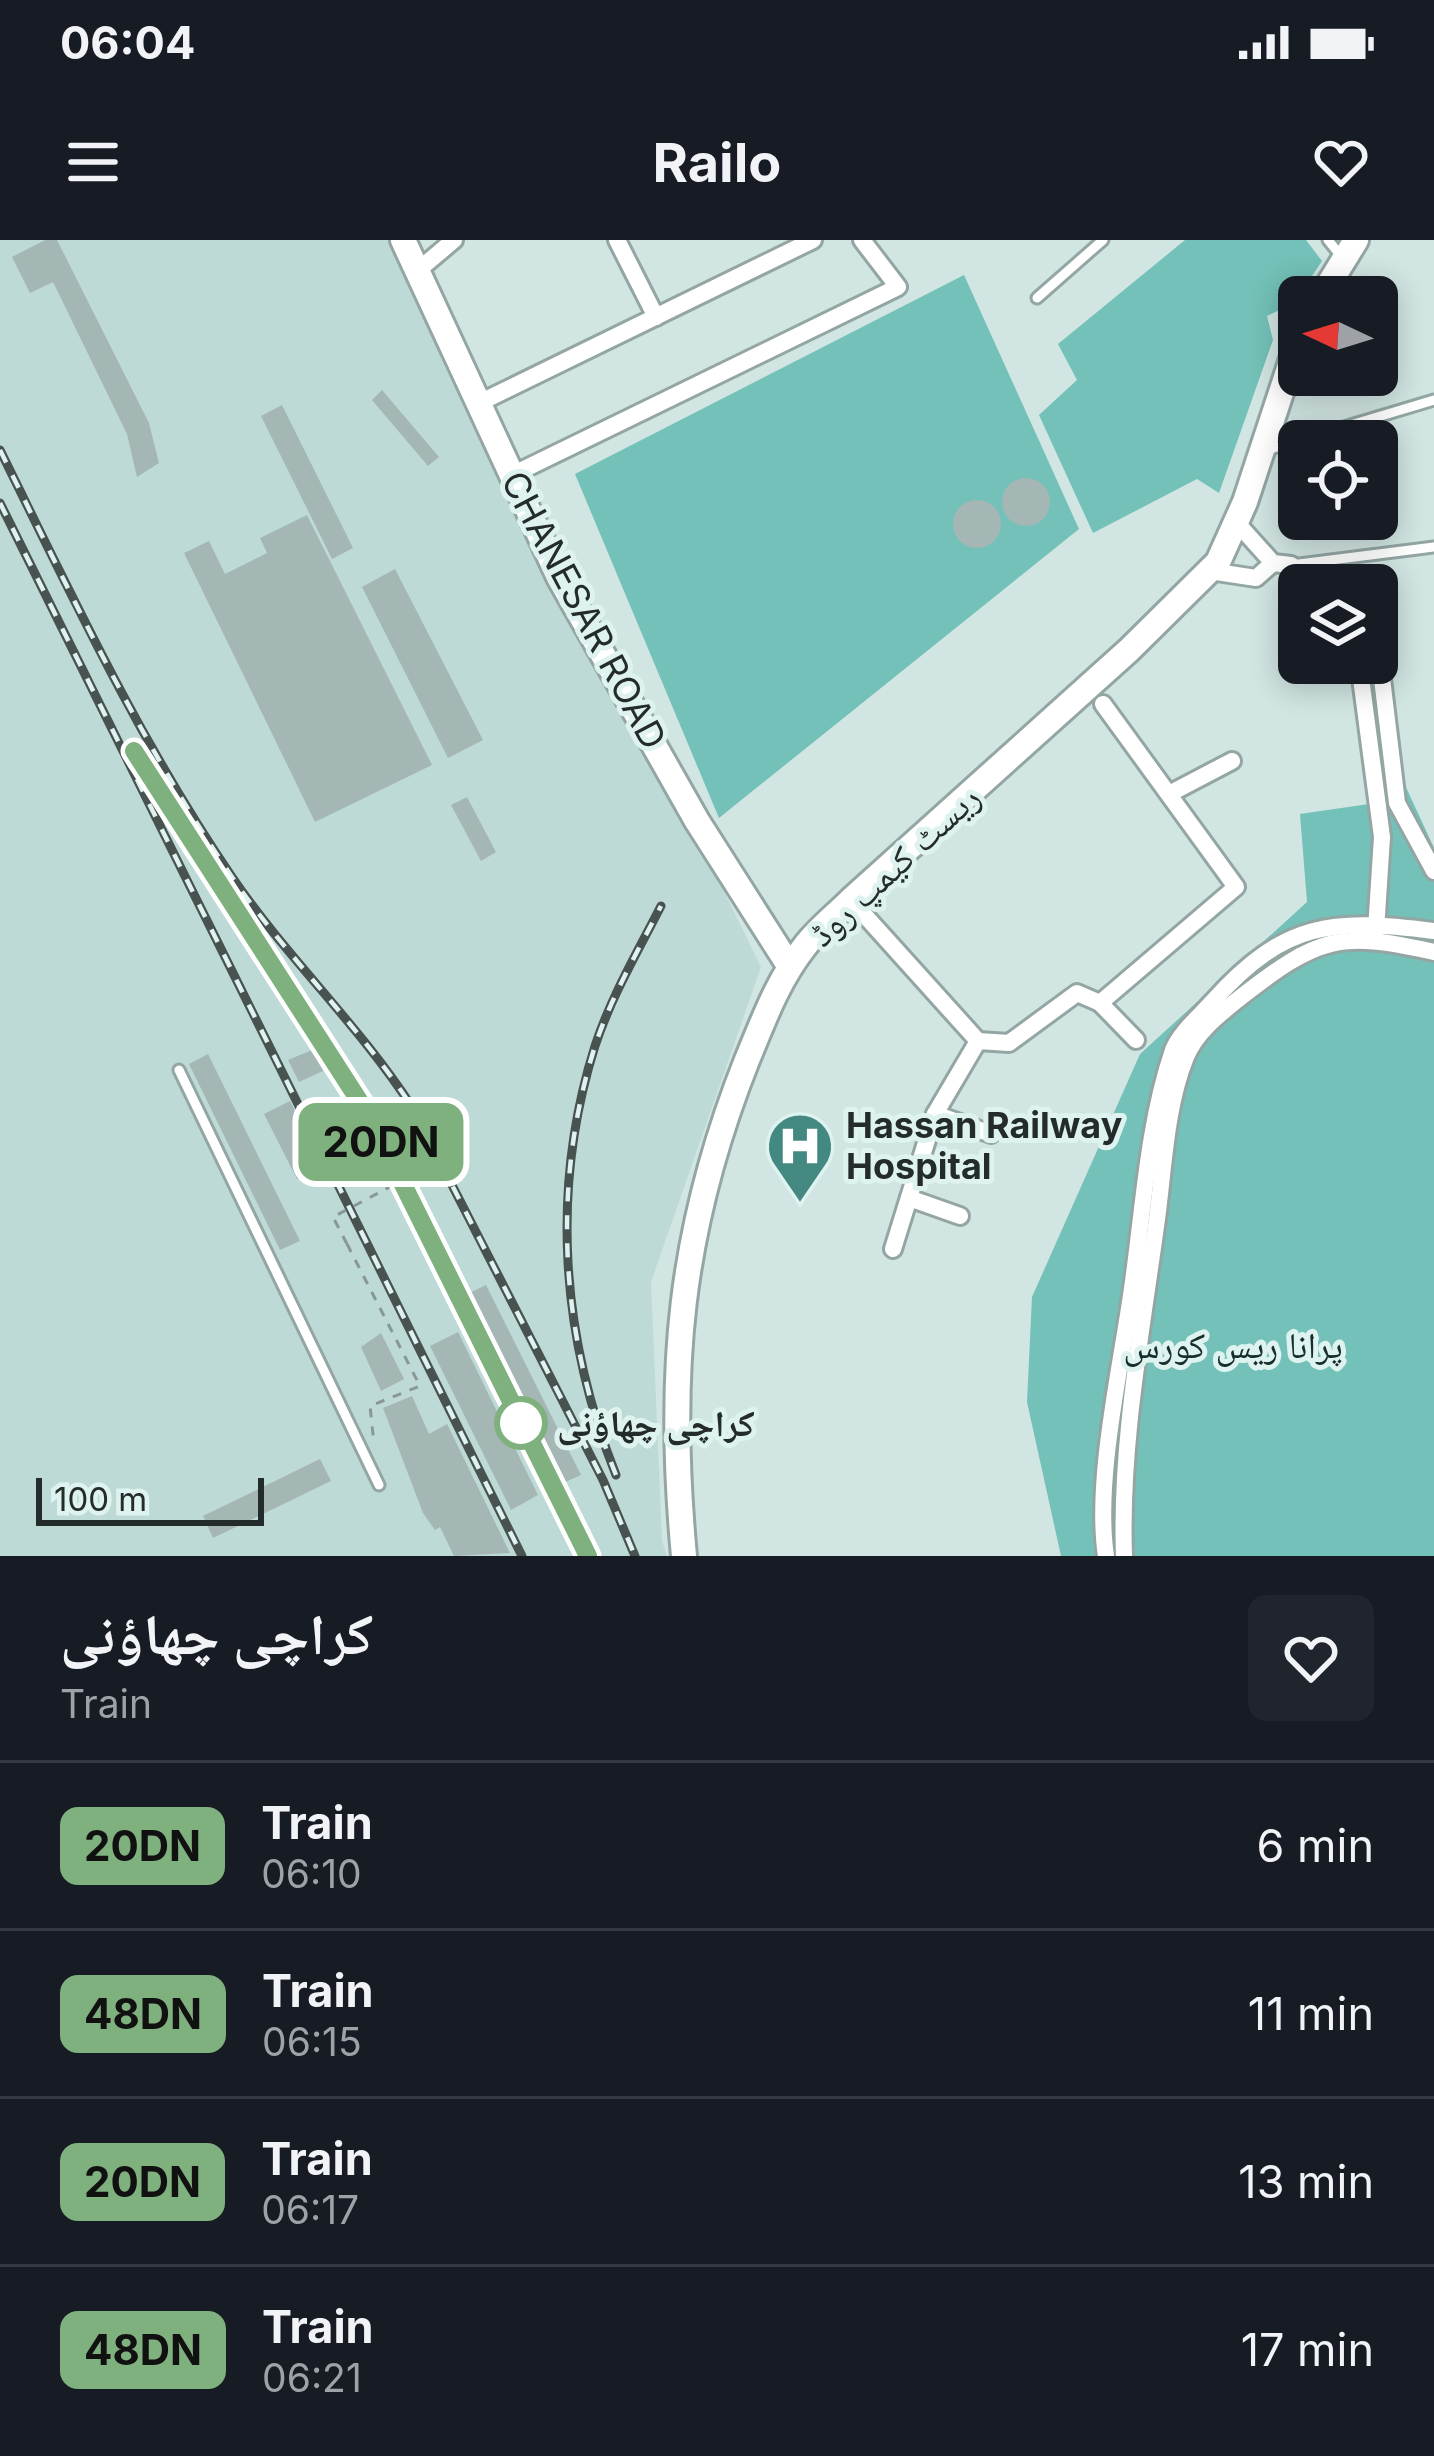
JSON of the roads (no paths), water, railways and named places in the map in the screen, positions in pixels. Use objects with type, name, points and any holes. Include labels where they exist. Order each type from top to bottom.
[{"type":"street","name":"CHANESAR ROAD","points":[[403,240],[560,577],[697,821],[790,968]]},
{"type":"street","points":[[416,272],[454,240]]},
{"type":"street","points":[[617,240],[656,317]]},
{"type":"street","points":[[479,403],[813,240]]},
{"type":"street","points":[[512,476],[898,286],[862,240]]},
{"type":"street","points":[[1330,276],[1343,247]]},
{"type":"street","name":"ریسٹ کیمپ روڈ","points":[[684,1556],[675,1464],[681,1299],[702,1197],[728,1109],[776,988],[807,943],[851,900],[1210,571],[1237,523],[1279,396]]},
{"type":"street","points":[[1237,523],[1282,564]]},
{"type":"street","points":[[1210,571],[1256,578],[1278,566]]},
{"type":"street","points":[[1362,684],[1382,838],[1375,931]]},
{"type":"street","points":[[1383,684],[1397,803],[1434,872]]},
{"type":"street","points":[[1100,1003],[1236,886],[1103,704]]},
{"type":"street","points":[[1169,794],[1232,760]]},
{"type":"street","points":[[851,900],[978,1042],[1010,1042],[1077,993],[1100,1003],[1136,1040]]},
{"type":"street","points":[[1106,1556],[1102,1528],[1118,1384],[1161,1099],[1175,1044],[1222,991],[1274,946],[1327,924],[1375,931],[1434,931]]},
{"type":"street","points":[[1124,1556],[1122,1490],[1136,1378],[1173,1102],[1187,1054],[1209,1023],[1298,953],[1375,931],[1434,952]]},
{"type":"street","points":[[892,1250],[935,1114],[978,1042]]},
{"type":"street","points":[[935,1114],[991,1134]]},
{"type":"street","points":[[909,1198],[960,1216]]},
{"type":"lane","points":[[1036,298],[1103,240]]},
{"type":"lane","points":[[1260,452],[1434,400]]},
{"type":"lane","points":[[1282,564],[1434,547]]},
{"type":"lane","points":[[179,1070],[379,1485]]},
{"type":"railway","points":[[0,450],[108,668],[199,826],[253,907],[412,1107],[603,1480],[635,1556]]},
{"type":"railway","points":[[0,503],[522,1556]]},
{"type":"railway","points":[[616,1475],[597,1423],[573,1316],[567,1208],[581,1100],[595,1046],[661,906]]},
{"type":"railway","points":[[244,918],[369,1116],[588,1556]]},
{"type":"train","name":"20DN","points":[[134,751],[369,1116],[588,1556]]},
{"type":"place","name":"Hassan Railway Hospital","points":[[800,1205]]},
{"type":"place","name":"کراچی چھاؤنی","points":[[521,1423]]},
{"type":"park label","name":"پرانا ریس کورس","points":[[1233,1345]]}]
